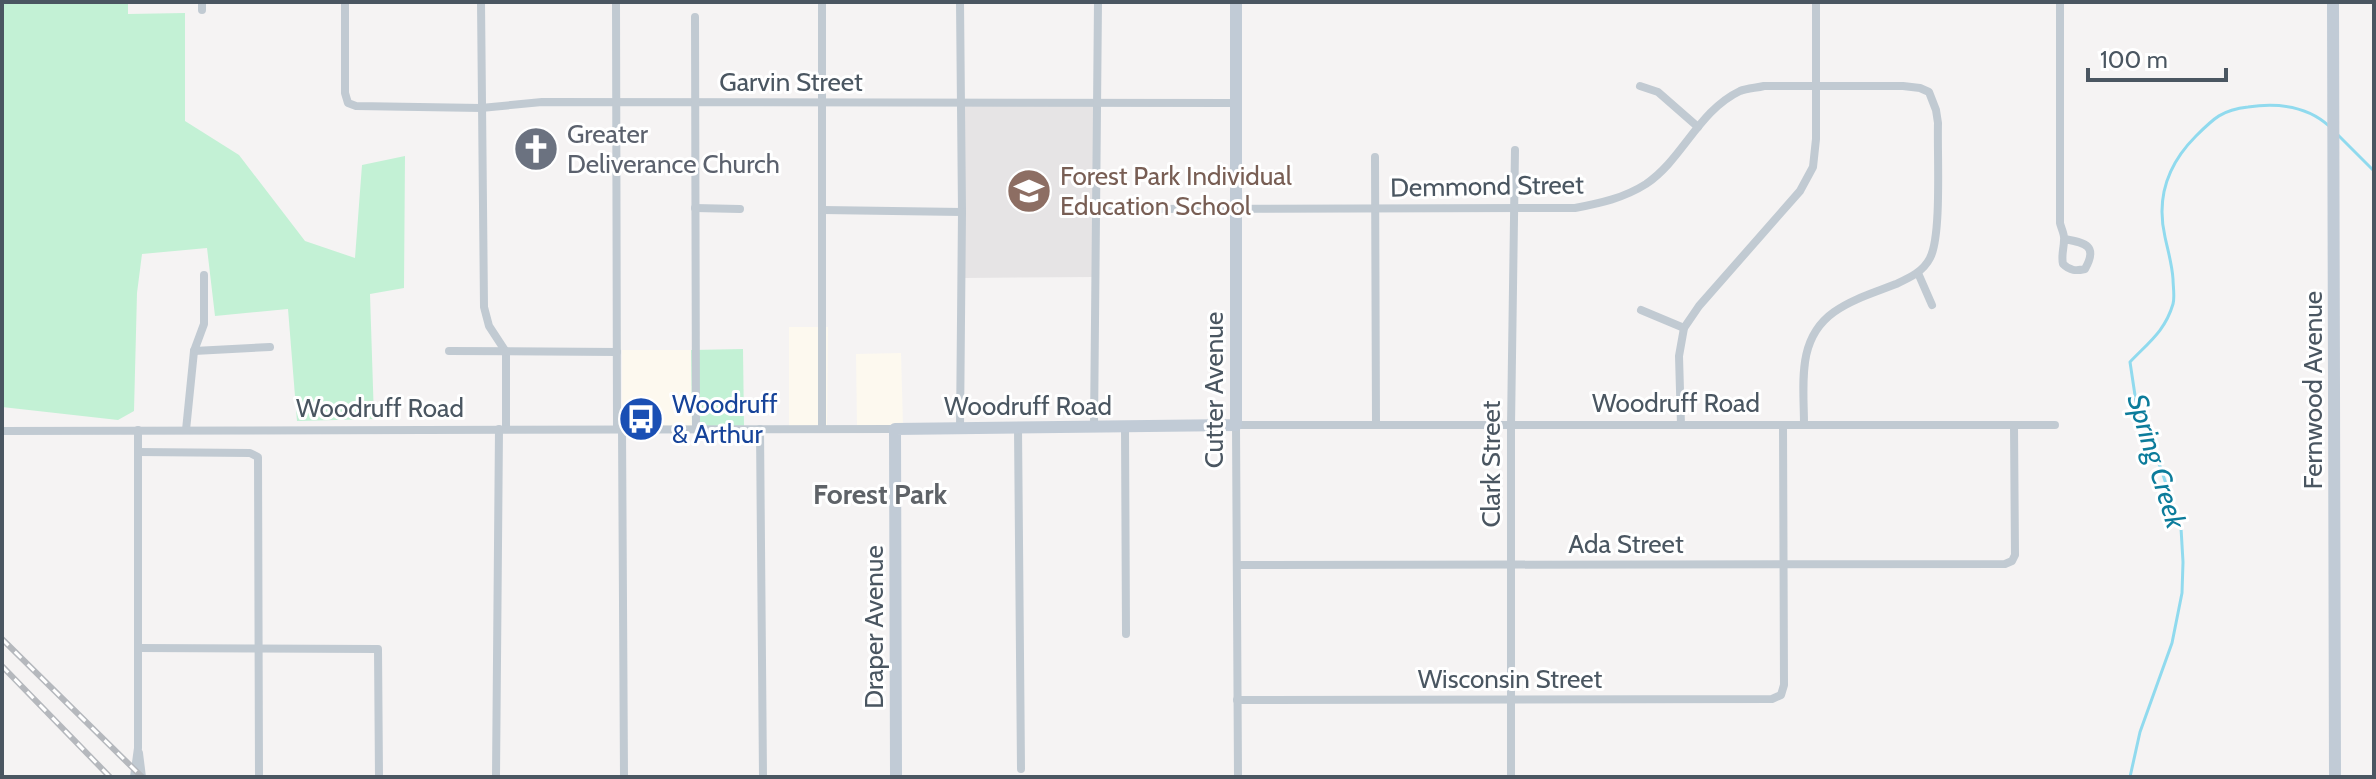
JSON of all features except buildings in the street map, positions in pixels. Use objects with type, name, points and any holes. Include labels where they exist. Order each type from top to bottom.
[{"type":"street","name":"Garvin Street","points":[[345,2],[345,93],[348,103],[356,106],[481,108],[542,102],[1235,103]]},
{"type":"street","points":[[481,2],[484,307],[489,326],[506,352],[496,777]]},
{"type":"street","points":[[616,2],[617,352],[624,777]]},
{"type":"street","points":[[822,2],[822,428]]},
{"type":"street","points":[[960,2],[960,429]]},
{"type":"street","points":[[1094,428],[1098,2]]},
{"type":"street","name":"Cutter Avenue","points":[[1236,2],[1238,777]]},
{"type":"street","points":[[1681,425],[1679,356],[1684,328],[1699,306],[1800,191],[1813,167],[1816,139],[1816,2]]},
{"type":"street","points":[[2060,2],[2060,223],[2065,239],[2061,249],[2063,264],[2068,269],[2085,269],[2091,259],[2091,251],[2086,244],[2065,239]]},
{"type":"street","name":"Fernwood Avenue","points":[[2333,2],[2335,777]]},
{"type":"street","points":[[695,17],[696,429]]},
{"type":"street","points":[[1640,86],[1658,92],[1698,127]]},
{"type":"street","name":"Demmond Street","points":[[1097,209],[1575,208],[1617,199],[1647,183],[1721,103],[1742,90],[1764,86],[1903,86],[1929,92],[1938,123],[1936,239],[1930,259],[1918,273]]},
{"type":"street","name":"Clark Street","points":[[1511,777],[1515,150]]},
{"type":"street","points":[[1375,157],[1376,425]]},
{"type":"street","points":[[695,208],[740,209]]},
{"type":"street","points":[[823,210],[962,212]]},
{"type":"street","points":[[1804,425],[1804,366],[1816,327],[1836,310],[1918,273],[1932,305]]},
{"type":"street","points":[[186,430],[194,351],[204,324],[204,275]]},
{"type":"street","points":[[1641,310],[1684,328]]},
{"type":"street","points":[[194,351],[270,347]]},
{"type":"street","points":[[449,351],[617,352]]},
{"type":"street","points":[[1783,425],[1784,563]]},
{"type":"street","name":"Woodruff Road","points":[[2,431],[2055,425]]},
{"type":"street","name":"Ada Street","points":[[1238,565],[2005,564],[2012,561],[2015,555],[2014,426]]},
{"type":"street","points":[[1125,427],[1126,634]]},
{"type":"street","points":[[1018,428],[1021,769]]},
{"type":"street","points":[[760,429],[763,777]]},
{"type":"street","name":"Draper Avenue","points":[[895,429],[896,777]]},
{"type":"street","points":[[134,777],[138,748],[138,430]]},
{"type":"street","points":[[138,452],[250,453],[258,457],[259,777]]},
{"type":"street","name":"Wisconsin Street","points":[[1237,700],[1772,699],[1781,695],[1784,685],[1784,563]]},
{"type":"street","points":[[138,648],[378,649],[379,777]]},
{"type":"street","points":[[138,748],[142,777]]},
{"type":"shaded area","name":"Forest Park Individual Education School","points":[[963,105],[1096,105],[1094,277],[964,278]]},
{"type":"shaded area","points":[[789,327],[828,327],[827,426],[789,426]]},
{"type":"shaded area","points":[[622,350],[691,350],[692,426],[622,426]]},
{"type":"shaded area","points":[[901,353],[903,426],[857,426],[856,354]]},
{"type":"green space","points":[[2,2],[128,2],[128,14],[185,13],[185,121],[239,155],[305,241],[355,258],[362,165],[405,156],[404,288],[370,294],[374,419],[297,421],[288,309],[215,316],[207,248],[142,254],[137,293],[134,411],[118,420],[2,407]]},
{"type":"green space","points":[[743,349],[744,426],[692,426],[691,350]]},
{"type":"waterway","name":"Spring Creek","points":[[2130,777],[2140,732],[2172,643],[2182,593],[2181,528],[2160,466],[2146,437],[2136,402],[2130,362],[2161,329],[2174,301],[2172,268],[2163,223],[2163,195],[2172,170],[2186,147],[2214,120],[2231,110],[2280,106],[2311,114],[2329,126]]},
{"type":"waterway","name":"Spring Creek","points":[[2337,134],[2374,171]]},
{"type":"railway","points":[[2,639],[142,777]]},
{"type":"railway","points":[[2,666],[110,777]]},
{"type":"place","name":"Greater Deliverance Church","points":[[536,149]]},
{"type":"place","name":"Forest Park Individual Education School","points":[[1029,191]]},
{"type":"place","name":"Woodruff & Arthur","points":[[641,419]]},
{"type":"district","name":"Forest Park","points":[[880,494]]}]
